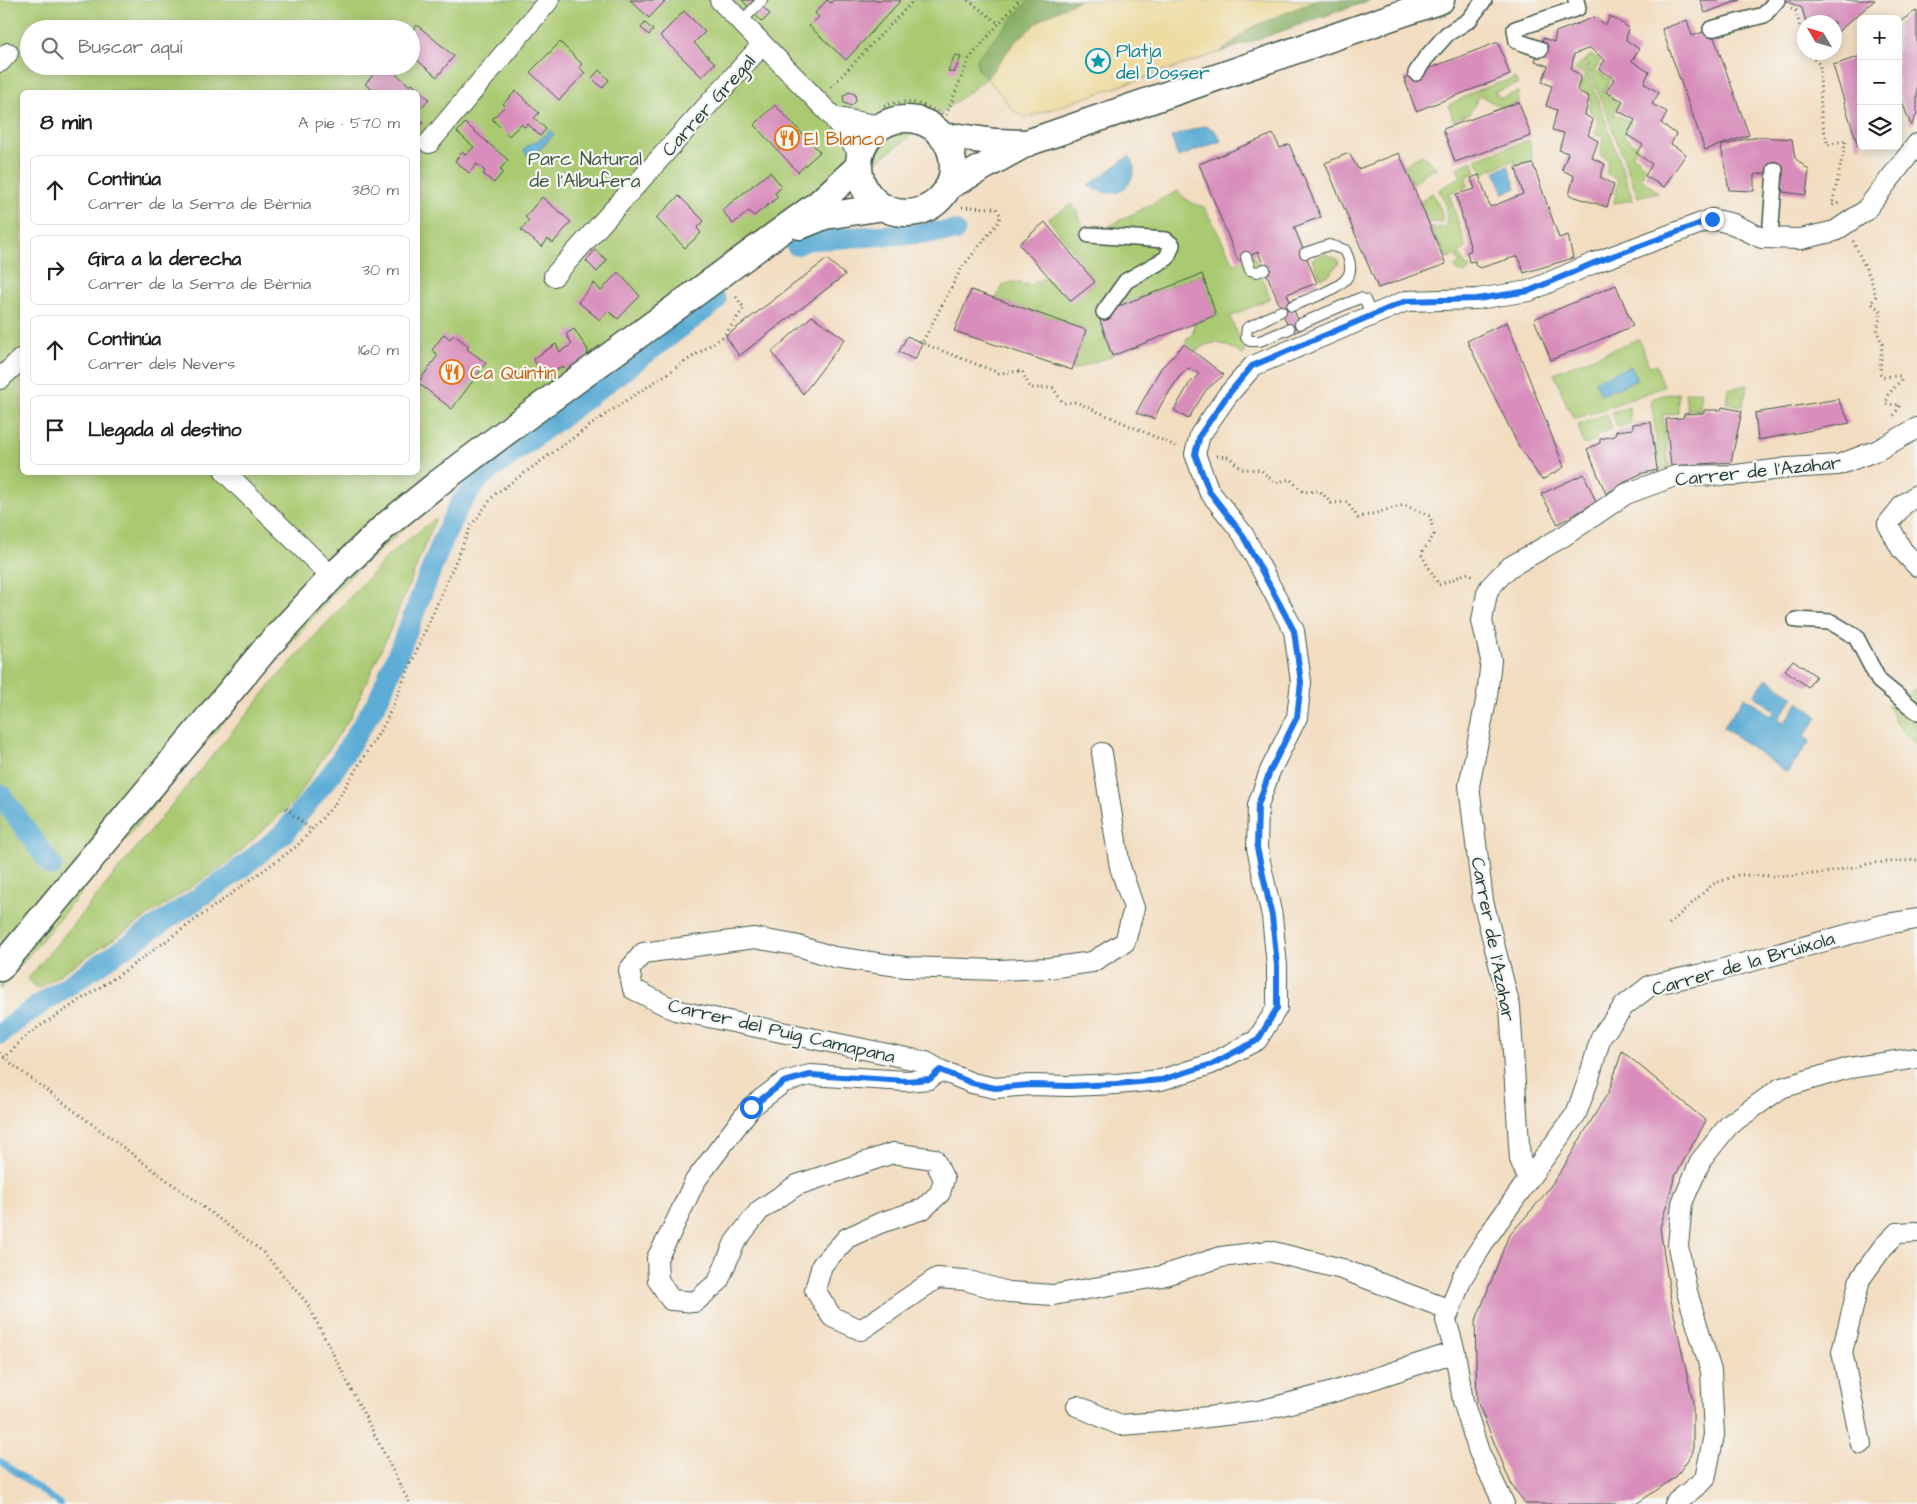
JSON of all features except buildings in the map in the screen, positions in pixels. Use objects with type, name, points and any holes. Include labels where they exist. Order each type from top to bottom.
[{"type":"street","points":[[429,143],[549,0]]},
{"type":"street","points":[[720,0],[833,117],[860,160]]},
{"type":"street","points":[[880,117],[868,138],[860,160],[860,178],[872,198],[884,207],[898,212],[914,212],[946,202],[1027,143],[1440,0]]},
{"type":"street","points":[[1416,73],[1425,59],[1447,34],[1469,20],[1484,0]]},
{"type":"street","points":[[1540,49],[1517,41],[1515,28],[1578,8],[1576,0]]},
{"type":"street","points":[[1712,29],[1764,15],[1777,0]]},
{"type":"street","name":"Carrer Gregal","points":[[554,276],[762,45]]},
{"type":"street","points":[[833,117],[880,117],[894,121],[907,119],[921,122],[934,128],[948,125]]},
{"type":"street","points":[[948,125],[960,137],[995,142],[1027,143]]},
{"type":"street","points":[[946,202],[953,161],[948,125]]},
{"type":"street","points":[[1448,1315],[1342,1269],[1269,1251],[1220,1257],[1162,1276],[1052,1296],[1008,1292],[965,1280],[937,1278],[861,1330],[832,1317],[815,1290],[822,1265],[846,1238],[880,1223],[923,1209],[940,1193],[944,1180],[934,1159],[893,1153],[797,1185],[760,1210],[735,1242],[718,1282],[695,1302],[671,1300],[658,1280],[657,1258],[695,1181],[751,1107],[784,1082],[810,1075],[906,1081],[930,1079],[940,1070],[972,1083],[995,1088],[1030,1085],[1116,1084],[1161,1080],[1212,1064],[1258,1040],[1277,1008],[1277,966],[1272,916],[1257,848],[1258,805],[1270,771],[1297,717],[1301,682],[1294,631],[1242,534],[1209,491],[1195,454],[1200,435],[1227,396],[1252,366],[1406,301],[1477,299],[1529,291],[1594,263],[1712,219],[1733,224],[1762,238],[1801,239],[1835,231],[1865,211],[1917,144]]},
{"type":"street","points":[[0,968],[267,647],[332,577],[385,526],[437,484],[819,203],[860,160]]},
{"type":"street","points":[[1770,238],[1775,170]]},
{"type":"street","points":[[771,238],[825,216],[884,207]]},
{"type":"street","points":[[1089,236],[1166,240],[1172,245],[1167,258],[1126,281],[1104,312]]},
{"type":"street","points":[[0,379],[20,360]]},
{"type":"street","name":"Carrer de l'Azahar","points":[[1528,1180],[1520,1159],[1510,1007],[1483,901],[1469,786],[1487,696],[1491,660],[1482,620],[1490,586],[1508,568],[1564,536],[1626,494],[1674,476],[1736,474],[1838,465],[1878,450],[1917,428]]},
{"type":"street","points":[[228,475],[332,577]]},
{"type":"street","points":[[1917,495],[1903,505],[1888,524],[1902,550],[1917,566]]},
{"type":"street","points":[[1796,620],[1831,622],[1856,637],[1879,681],[1917,712]]},
{"type":"street","name":"Carrer del Puig Camapana","points":[[940,1070],[926,1062],[675,1010],[633,989],[629,970],[643,953],[754,938],[795,944],[834,957],[906,967],[998,970],[1049,968],[1092,962],[1125,942],[1134,908],[1120,867],[1102,753]]},
{"type":"street","name":"Carrer de la Brúixola","points":[[1528,1180],[1576,1114],[1602,1037],[1624,1006],[1651,985],[1716,972],[1886,924],[1917,919]]},
{"type":"street","points":[[1674,1504],[1705,1478],[1714,1435],[1711,1370],[1687,1292],[1678,1246],[1682,1204],[1701,1160],[1728,1125],[1781,1088],[1849,1068],[1917,1058]]},
{"type":"street","points":[[1504,1504],[1479,1452],[1463,1401],[1448,1315],[1462,1278],[1488,1236],[1528,1180]]},
{"type":"street","points":[[1862,1444],[1842,1352],[1860,1279],[1883,1247],[1897,1233],[1917,1232]]},
{"type":"street","points":[[1077,1406],[1120,1425],[1258,1411],[1333,1392],[1455,1352]]},
{"type":"lane","points":[[741,22],[762,0]]},
{"type":"lane","points":[[1292,306],[1336,286],[1349,276],[1350,258],[1345,250],[1329,245],[1305,253]]},
{"type":"lane","points":[[1246,257],[1250,270],[1257,272],[1265,269]]},
{"type":"lane","points":[[1300,324],[1360,298],[1365,300],[1372,316]]},
{"type":"lane","points":[[1281,311],[1247,328],[1246,337],[1250,341],[1260,341],[1289,329]]},
{"type":"path","points":[[817,102],[914,0]]},
{"type":"path","points":[[968,0],[998,23]]},
{"type":"path","points":[[880,117],[894,103],[917,102],[948,125],[969,59],[1019,0]]},
{"type":"path","points":[[1777,0],[1796,11],[1797,15]]},
{"type":"path","points":[[1815,60],[1820,65],[1821,118],[1828,145],[1846,140],[1832,205],[1840,203]]},
{"type":"path","points":[[946,202],[996,208],[1000,214],[999,221],[961,269],[922,343],[999,373],[1022,371],[1030,388],[1053,388],[1063,403],[1076,402],[1195,454],[1229,457],[1242,469],[1261,470],[1275,483],[1290,479],[1303,492],[1320,492],[1331,503],[1347,502],[1358,518],[1404,504],[1430,516],[1434,536],[1421,554],[1439,585],[1468,573],[1490,586]]},
{"type":"path","points":[[1845,224],[1870,277],[1876,296],[1870,303],[1882,311],[1876,331],[1882,344],[1880,373],[1883,377],[1900,376],[1901,380],[1888,395],[1886,404],[1900,405],[1890,422]]},
{"type":"path","points":[[0,1062],[28,1034],[130,967],[297,846],[334,805],[384,723],[471,526],[494,495],[609,412],[724,336],[744,308],[720,275]]},
{"type":"path","points":[[286,808],[310,830]]},
{"type":"path","points":[[1669,924],[1713,884],[1738,875],[1785,876],[1824,873],[1873,863],[1917,860]]},
{"type":"path","points":[[0,1053],[13,1065],[262,1252],[307,1302],[410,1504]]},
{"type":"green space","name":"Parc Natural de l'Albufera","points":[[0,0],[1079,0],[1016,41],[987,78],[466,473],[344,582],[259,679],[0,990]]},
{"type":"green space","points":[[1029,0],[1079,0],[1043,18],[1016,41],[987,78],[978,70],[976,59]]},
{"type":"green space","points":[[1315,0],[1371,0],[1221,52],[1250,28]]},
{"type":"green space","points":[[1591,55],[1601,60],[1595,70],[1611,80],[1603,92],[1619,104],[1614,114],[1631,122],[1623,136],[1638,147],[1632,155],[1646,166],[1641,179],[1658,192],[1638,197],[1586,59]]},
{"type":"green space","points":[[1584,60],[1633,200],[1614,203],[1618,180],[1606,173],[1609,160],[1601,156],[1603,135],[1595,134],[1598,119],[1589,111],[1591,95],[1580,88],[1585,74],[1575,69]]},
{"type":"green space","points":[[1515,78],[1518,84],[1494,92],[1501,98],[1518,92],[1519,102],[1502,108],[1480,95],[1469,114],[1453,120],[1449,105],[1478,90]]},
{"type":"green space","points":[[1529,140],[1532,160],[1515,166],[1514,160],[1483,173],[1475,159]]},
{"type":"green space","points":[[1422,155],[1438,169],[1426,172],[1413,185],[1404,165]]},
{"type":"green space","points":[[1472,161],[1476,172],[1466,177],[1468,186],[1449,193],[1466,248],[1459,252],[1464,263],[1470,268],[1466,273],[1458,271],[1455,267],[1460,263],[1455,255],[1447,258],[1431,228],[1446,228],[1447,207],[1439,190],[1461,177],[1457,168]]},
{"type":"green space","points":[[1178,191],[1189,202],[1204,207],[1235,265],[1253,254],[1270,298],[1230,317],[1245,351],[1242,355],[1226,345],[1208,344],[1197,351],[1186,343],[1186,339],[1193,334],[1194,324],[1216,315],[1202,274],[1098,314],[1112,356],[1072,370],[1086,329],[996,299],[1003,285],[1013,282],[1031,285],[1043,278],[1047,278],[1072,303],[1095,283],[1048,219],[1072,204],[1081,220],[1087,237]]},
{"type":"green space","points":[[1432,193],[1442,212],[1442,222],[1428,222],[1420,202]]},
{"type":"green space","points":[[1325,254],[1337,259],[1339,263],[1329,275],[1321,278],[1312,259]]},
{"type":"green space","points":[[1639,339],[1649,366],[1656,365],[1664,387],[1575,419],[1568,408],[1554,373]]},
{"type":"green space","points":[[1748,385],[1742,406],[1726,403],[1728,389]]},
{"type":"green space","points":[[1701,391],[1700,409],[1687,410],[1685,393]]},
{"type":"green space","points":[[1678,393],[1678,413],[1663,415],[1669,467],[1660,469],[1651,399]]},
{"type":"green space","points":[[1629,407],[1630,424],[1617,427],[1612,412]]},
{"type":"green space","points":[[1607,414],[1612,429],[1598,435],[1596,441],[1584,445],[1578,425]]},
{"type":"green space","points":[[436,518],[392,626],[351,716],[293,803],[226,864],[38,989],[28,979],[274,681],[388,556]]},
{"type":"green space","points":[[1917,688],[1917,747],[1896,723],[1888,705]]},
{"type":"sand","name":"Platja del Dosser","points":[[1079,0],[1315,0],[1250,28],[1221,52],[1025,118],[1013,110],[987,78],[1016,41],[1043,18]]},
{"type":"water","points":[[1203,126],[1214,130],[1221,141],[1178,157],[1171,137]]},
{"type":"water","points":[[550,130],[554,134],[532,159],[523,150]]},
{"type":"water","points":[[1129,156],[1134,165],[1134,171],[1130,181],[1123,190],[1110,193],[1088,186]]},
{"type":"water","points":[[1508,166],[1516,188],[1503,193],[1495,171]]},
{"type":"water","points":[[1631,366],[1637,380],[1601,395],[1595,381]]},
{"type":"water","points":[[1767,678],[1794,697],[1778,720],[1784,723],[1799,702],[1818,717],[1804,737],[1810,741],[1787,773],[1723,727],[1745,697],[1772,716],[1775,711],[1754,695]]},
{"type":"waterway","points":[[796,245],[808,240],[955,231]]},
{"type":"waterway","points":[[0,1034],[23,1016],[231,876],[284,833],[334,770],[378,700],[442,542],[459,505],[481,477],[716,301]]},
{"type":"waterway","points":[[0,794],[52,866]]},
{"type":"waterway","points":[[0,1461],[60,1504]]},
{"type":"place","name":"Platja del Dosser","points":[[1098,61]]},
{"type":"place","name":"El Blanco","points":[[787,138]]},
{"type":"place","name":"Ca Quintin","points":[[452,372]]},
{"type":"route","points":[[751,1107],[784,1082],[810,1075],[906,1081],[930,1079],[940,1070],[972,1083],[995,1088],[1030,1085],[1116,1084],[1161,1080],[1212,1064],[1258,1040],[1277,1008],[1277,966],[1272,916],[1257,848],[1258,805],[1270,771],[1297,717],[1301,682],[1294,631],[1270,582],[1242,534],[1209,491],[1195,454],[1200,435],[1227,396],[1252,366],[1406,301],[1477,299],[1529,291],[1594,263],[1712,219]]}]
